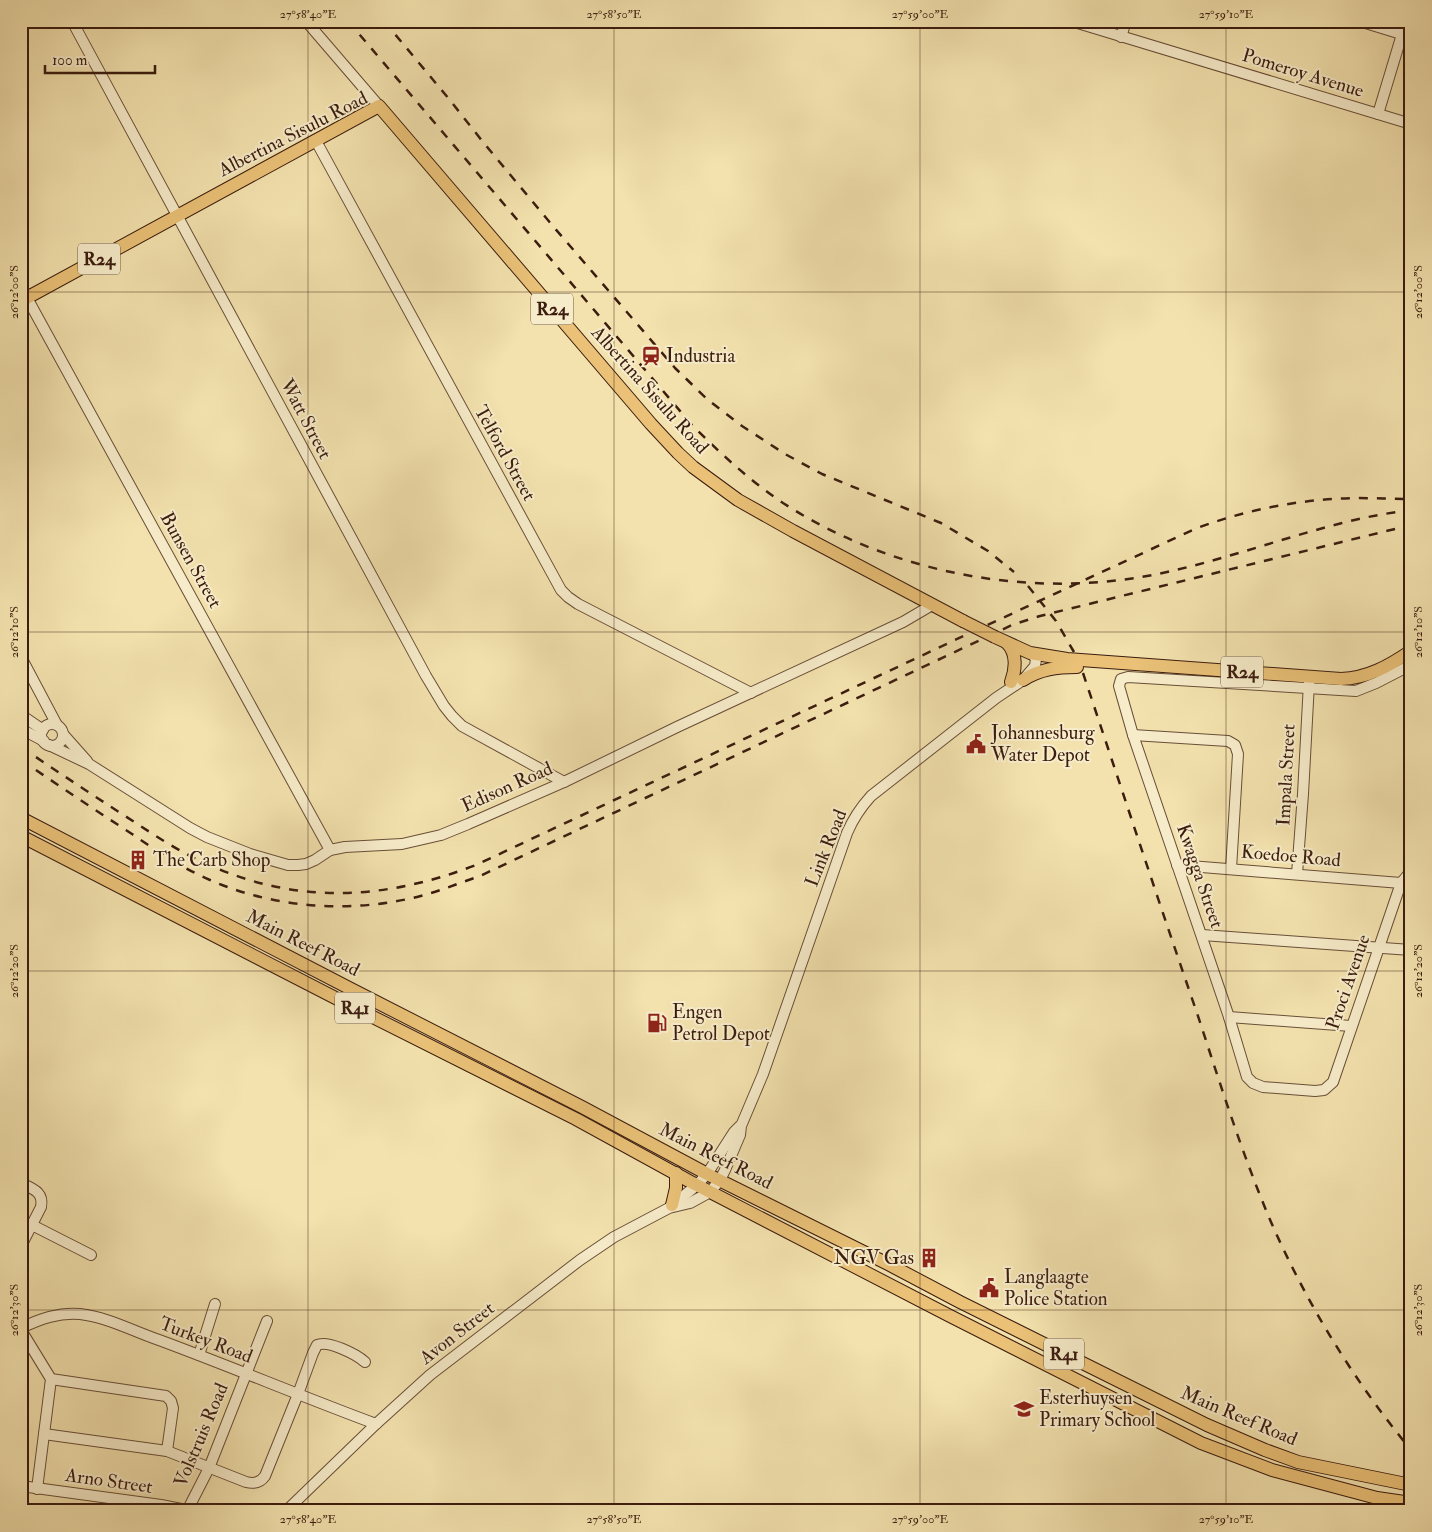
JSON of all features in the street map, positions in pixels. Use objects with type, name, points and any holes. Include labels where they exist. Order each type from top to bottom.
[{"type":"main road","name":"Albertina Sisulu Road","points":[[23,295],[177,216],[379,106],[650,424],[678,454],[720,488],[760,513],[963,622],[1031,653],[1068,660],[1150,665],[1309,683],[1360,677],[1384,668],[1411,651]]},
{"type":"main road","points":[[1007,643],[1013,652],[1017,681],[1040,671],[1054,668],[1104,668],[1150,665]]},
{"type":"main road","name":"Main Reef Road","points":[[21,818],[582,1107],[708,1174],[1208,1425],[1298,1462],[1411,1486]]},
{"type":"main road","name":"Main Reef Road","points":[[21,836],[576,1119],[710,1192],[1201,1443],[1272,1470],[1377,1498],[1411,1503]]},
{"type":"main road","points":[[88,870],[95,856]]},
{"type":"main road","points":[[399,1030],[406,1017]]},
{"type":"main road","points":[[670,1207],[676,1188],[676,1173]]},
{"type":"main road","points":[[1005,1344],[1013,1328]]},
{"type":"main road","points":[[1041,1362],[1048,1346]]},
{"type":"street","name":"Watt Street","points":[[72,21],[421,668],[444,706],[462,726],[564,782]]},
{"type":"street","points":[[306,21],[379,106]]},
{"type":"street","name":"Pomeroy Avenue","points":[[1071,21],[1411,124]]},
{"type":"street","points":[[1121,37],[1126,21]]},
{"type":"street","points":[[1359,21],[1406,36]]},
{"type":"street","points":[[1378,114],[1406,36],[1406,21]]},
{"type":"street","name":"Telford Street","points":[[316,141],[561,590],[578,604],[751,692]]},
{"type":"street","name":"Bunsen Street","points":[[23,295],[330,850]]},
{"type":"street","name":"Edison Road","points":[[21,715],[89,764],[190,828],[250,854],[280,863],[298,865],[315,860],[330,850],[402,844],[440,835],[468,824],[564,782],[751,692],[903,622],[932,605]]},
{"type":"street","points":[[1017,681],[1022,656],[1031,653]]},
{"type":"street","name":"Link Road","points":[[710,1192],[720,1180],[738,1141],[741,1126],[763,1074],[852,821],[871,796],[1035,666],[1036,659],[1031,653]]},
{"type":"street","points":[[21,656],[50,708],[47,733],[53,746],[62,741],[64,734]]},
{"type":"street","points":[[1309,683],[1356,691],[1411,665]]},
{"type":"street","name":"Kwagga Street","points":[[1309,683],[1128,677],[1121,679],[1119,686],[1229,1017],[1247,1077],[1253,1083],[1262,1087],[1315,1091]]},
{"type":"street","name":"Impala Street","points":[[1297,874],[1309,683]]},
{"type":"street","name":"Edison Road","points":[[47,733],[60,727],[89,764]]},
{"type":"street","points":[[21,728],[47,733]]},
{"type":"street","points":[[1134,735],[1228,741],[1235,745],[1238,754],[1231,869]]},
{"type":"street","name":"Koedoe Road","points":[[1177,865],[1297,874],[1406,876]]},
{"type":"street","name":"Proci Avenue","points":[[1315,1091],[1324,1090],[1333,1082],[1351,1026],[1406,876]]},
{"type":"street","points":[[1202,935],[1411,950]]},
{"type":"street","points":[[1229,1017],[1351,1026]]},
{"type":"street","name":"Link Road","points":[[697,1185],[708,1174],[734,1132],[741,1126]]},
{"type":"street","points":[[21,1183],[36,1190],[42,1197],[41,1207],[21,1246]]},
{"type":"street","name":"Avon Street","points":[[286,1511],[430,1375],[598,1247],[670,1207],[697,1185]]},
{"type":"street","name":"Avon Street","points":[[670,1207],[690,1203],[710,1192]]},
{"type":"street","points":[[32,1225],[91,1255]]},
{"type":"street","points":[[199,1355],[215,1304]]},
{"type":"street","name":"Turkey Road","points":[[21,1329],[36,1321],[64,1314],[88,1315],[101,1318],[376,1424]]},
{"type":"street","name":"Volstruis Road","points":[[189,1510],[209,1468],[267,1321]]},
{"type":"street","points":[[21,1329],[52,1379],[37,1489]]},
{"type":"street","points":[[44,1434],[167,1452],[246,1482],[254,1483],[262,1480],[298,1394],[315,1347],[320,1343],[333,1346],[352,1353],[365,1362]]},
{"type":"street","points":[[52,1379],[166,1396],[173,1404],[167,1452]]},
{"type":"street","name":"Arno Street","points":[[21,1486],[189,1510]]},
{"type":"railway","points":[[348,21],[692,425],[758,485],[783,503],[826,528],[872,548],[919,564],[968,575],[1018,582],[1068,584],[1118,580],[1167,572],[1342,523],[1376,515],[1411,510]]},
{"type":"railway","points":[[384,21],[552,225],[675,368],[708,400],[742,426],[785,454],[822,474],[941,523],[988,551],[1014,572]]},
{"type":"railway","points":[[21,747],[153,834],[207,864],[241,877],[274,886],[308,892],[375,891],[442,877],[476,865],[1197,528],[1230,517],[1281,505],[1315,500],[1343,498],[1411,499]]},
{"type":"railway","points":[[21,760],[160,853],[210,880],[234,889],[282,902],[308,905],[358,906],[408,899],[480,876],[1012,625],[1040,616],[1411,525]]},
{"type":"railway","points":[[1028,586],[1056,621],[1074,652]]},
{"type":"railway","points":[[1083,673],[1232,1118],[1271,1222],[1300,1283],[1333,1341],[1370,1397],[1411,1450]]},
{"type":"place","name":"Industria","points":[[651,356]]},
{"type":"place","name":"Johannesburg Water Depot","points":[[976,744]]},
{"type":"place","name":"The Carb Shop","points":[[138,860]]},
{"type":"place","name":"Engen Petrol Depot","points":[[657,1023]]},
{"type":"place","name":"NGV Gas","points":[[929,1258]]},
{"type":"place","name":"Langlaagte Police Station","points":[[989,1288]]},
{"type":"place","name":"Esterhuysen Primary School","points":[[1024,1409]]}]
